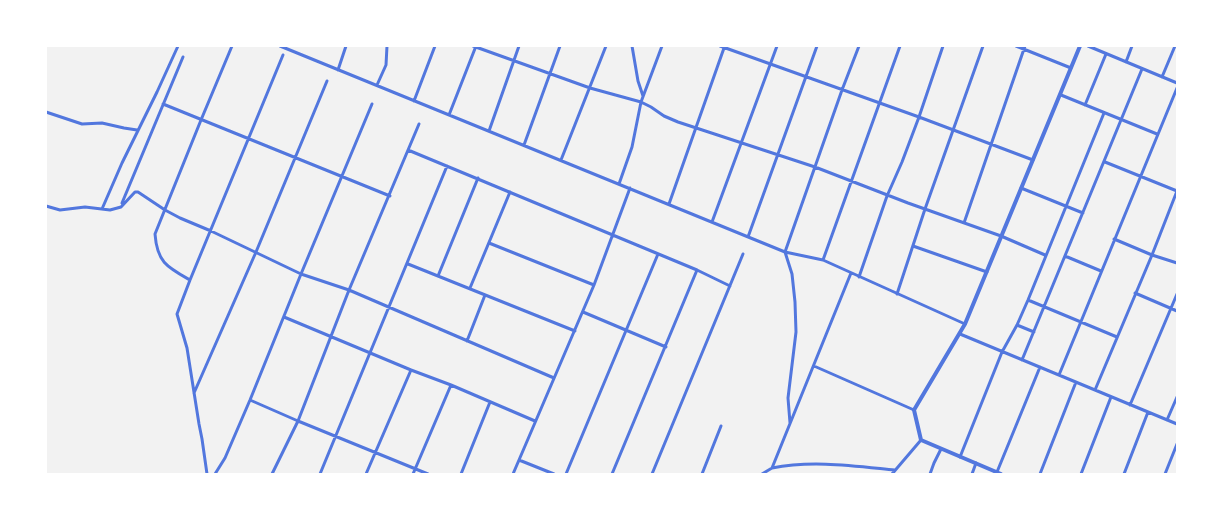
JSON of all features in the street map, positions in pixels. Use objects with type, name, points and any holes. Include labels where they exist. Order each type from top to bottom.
[{"type":"street","points":[[102,209],[137,130],[178,46]]},
{"type":"street","points":[[190,280],[170,269],[160,257],[155,234],[232,46]]},
{"type":"street","points":[[280,46],[785,252],[823,260],[965,324]]},
{"type":"street","points":[[338,70],[346,46]]},
{"type":"street","points":[[377,85],[386,65],[387,46]]},
{"type":"street","points":[[414,101],[435,46]]},
{"type":"street","points":[[449,115],[475,46],[513,62],[550,73],[590,88],[641,102],[664,116],[815,168],[887,196],[1002,236],[1045,255]]},
{"type":"street","points":[[489,131],[519,46]]},
{"type":"street","points":[[524,145],[560,46]]},
{"type":"street","points":[[561,160],[606,46]]},
{"type":"street","points":[[632,46],[638,81],[643,96]]},
{"type":"street","points":[[619,184],[632,147],[641,102],[662,46]]},
{"type":"street","points":[[720,46],[953,129],[1032,160]]},
{"type":"street","points":[[712,222],[777,46]]},
{"type":"street","points":[[748,237],[818,46]]},
{"type":"street","points":[[790,424],[788,398],[796,332],[796,317],[792,274],[785,252],[859,46]]},
{"type":"street","points":[[823,260],[900,46]]},
{"type":"street","points":[[859,277],[887,196],[919,117],[943,46]]},
{"type":"street","points":[[897,294],[925,209],[983,46]]},
{"type":"street","points":[[1016,46],[1025,48],[1071,68]]},
{"type":"street","points":[[921,440],[914,410],[965,324],[1080,46]]},
{"type":"street","points":[[1088,46],[1177,83]]},
{"type":"street","points":[[1126,62],[1132,46]]},
{"type":"street","points":[[1162,77],[1175,46]]},
{"type":"street","points":[[669,204],[697,128],[724,47]]},
{"type":"street","points":[[964,223],[1025,48]]},
{"type":"street","points":[[1085,105],[1106,54]]},
{"type":"street","points":[[206,474],[202,439],[187,348],[177,314],[283,55]]},
{"type":"street","points":[[121,207],[183,57]]},
{"type":"street","points":[[1022,360],[1105,162],[1142,69]]},
{"type":"street","points":[[194,394],[256,252],[326,81]]},
{"type":"street","points":[[1059,375],[1177,88]]},
{"type":"street","points":[[1060,94],[1157,134]]},
{"type":"street","points":[[163,104],[390,196]]},
{"type":"street","points":[[215,474],[225,458],[250,400],[372,104]]},
{"type":"street","points":[[46,112],[82,124],[102,123],[137,130]]},
{"type":"street","points":[[960,457],[1002,352],[1017,325],[1028,300],[1104,112]]},
{"type":"street","points":[[272,474],[298,421],[349,290],[390,196],[419,124]]},
{"type":"street","points":[[408,150],[697,270],[730,286]]},
{"type":"street","points":[[1095,390],[1175,200],[1177,191],[1105,162]]},
{"type":"street","points":[[320,474],[408,264],[447,166]]},
{"type":"street","points":[[438,276],[478,178]]},
{"type":"street","points":[[514,474],[535,421],[594,285],[630,188]]},
{"type":"street","points":[[1021,188],[1083,214]]},
{"type":"street","points":[[46,206],[60,210],[84,207],[110,210],[121,207],[135,192],[138,192],[165,210],[301,274],[349,290],[554,378]]},
{"type":"street","points":[[470,288],[510,192]]},
{"type":"street","points":[[1114,239],[1152,255],[1177,263]]},
{"type":"street","points":[[490,243],[594,285]]},
{"type":"street","points":[[913,246],[987,272]]},
{"type":"street","points":[[566,474],[658,254]]},
{"type":"street","points":[[652,474],[743,254]]},
{"type":"street","points":[[1065,256],[1101,271]]},
{"type":"street","points":[[408,264],[575,331]]},
{"type":"street","points":[[612,474],[697,270]]},
{"type":"street","points":[[772,468],[851,273]]},
{"type":"street","points":[[1135,294],[1177,311]]},
{"type":"street","points":[[1130,405],[1177,294]]},
{"type":"street","points":[[467,341],[485,295]]},
{"type":"street","points":[[1028,300],[1117,337]]},
{"type":"street","points":[[583,312],[666,347]]},
{"type":"street","points":[[284,317],[535,421]]},
{"type":"street","points":[[1017,325],[1034,332]]},
{"type":"street","points":[[960,334],[1177,424]]},
{"type":"street","points":[[814,366],[914,410]]},
{"type":"street","points":[[921,440],[999,473],[1040,368]]},
{"type":"street","points":[[366,474],[411,370]]},
{"type":"street","points":[[1040,474],[1076,382]]},
{"type":"street","points":[[413,474],[451,385]]},
{"type":"street","points":[[1081,474],[1111,397]]},
{"type":"street","points":[[1167,420],[1177,397]]},
{"type":"street","points":[[250,400],[428,474]]},
{"type":"street","points":[[460,474],[490,402]]},
{"type":"street","points":[[1124,474],[1148,412]]},
{"type":"street","points":[[702,474],[721,426]]},
{"type":"street","points":[[892,474],[921,440]]},
{"type":"street","points":[[1165,474],[1177,444]]},
{"type":"street","points":[[930,474],[941,449]]},
{"type":"street","points":[[519,460],[554,474]]},
{"type":"street","points":[[762,474],[772,468],[787,465],[811,464],[895,470]]},
{"type":"street","points":[[972,474],[976,464]]}]
